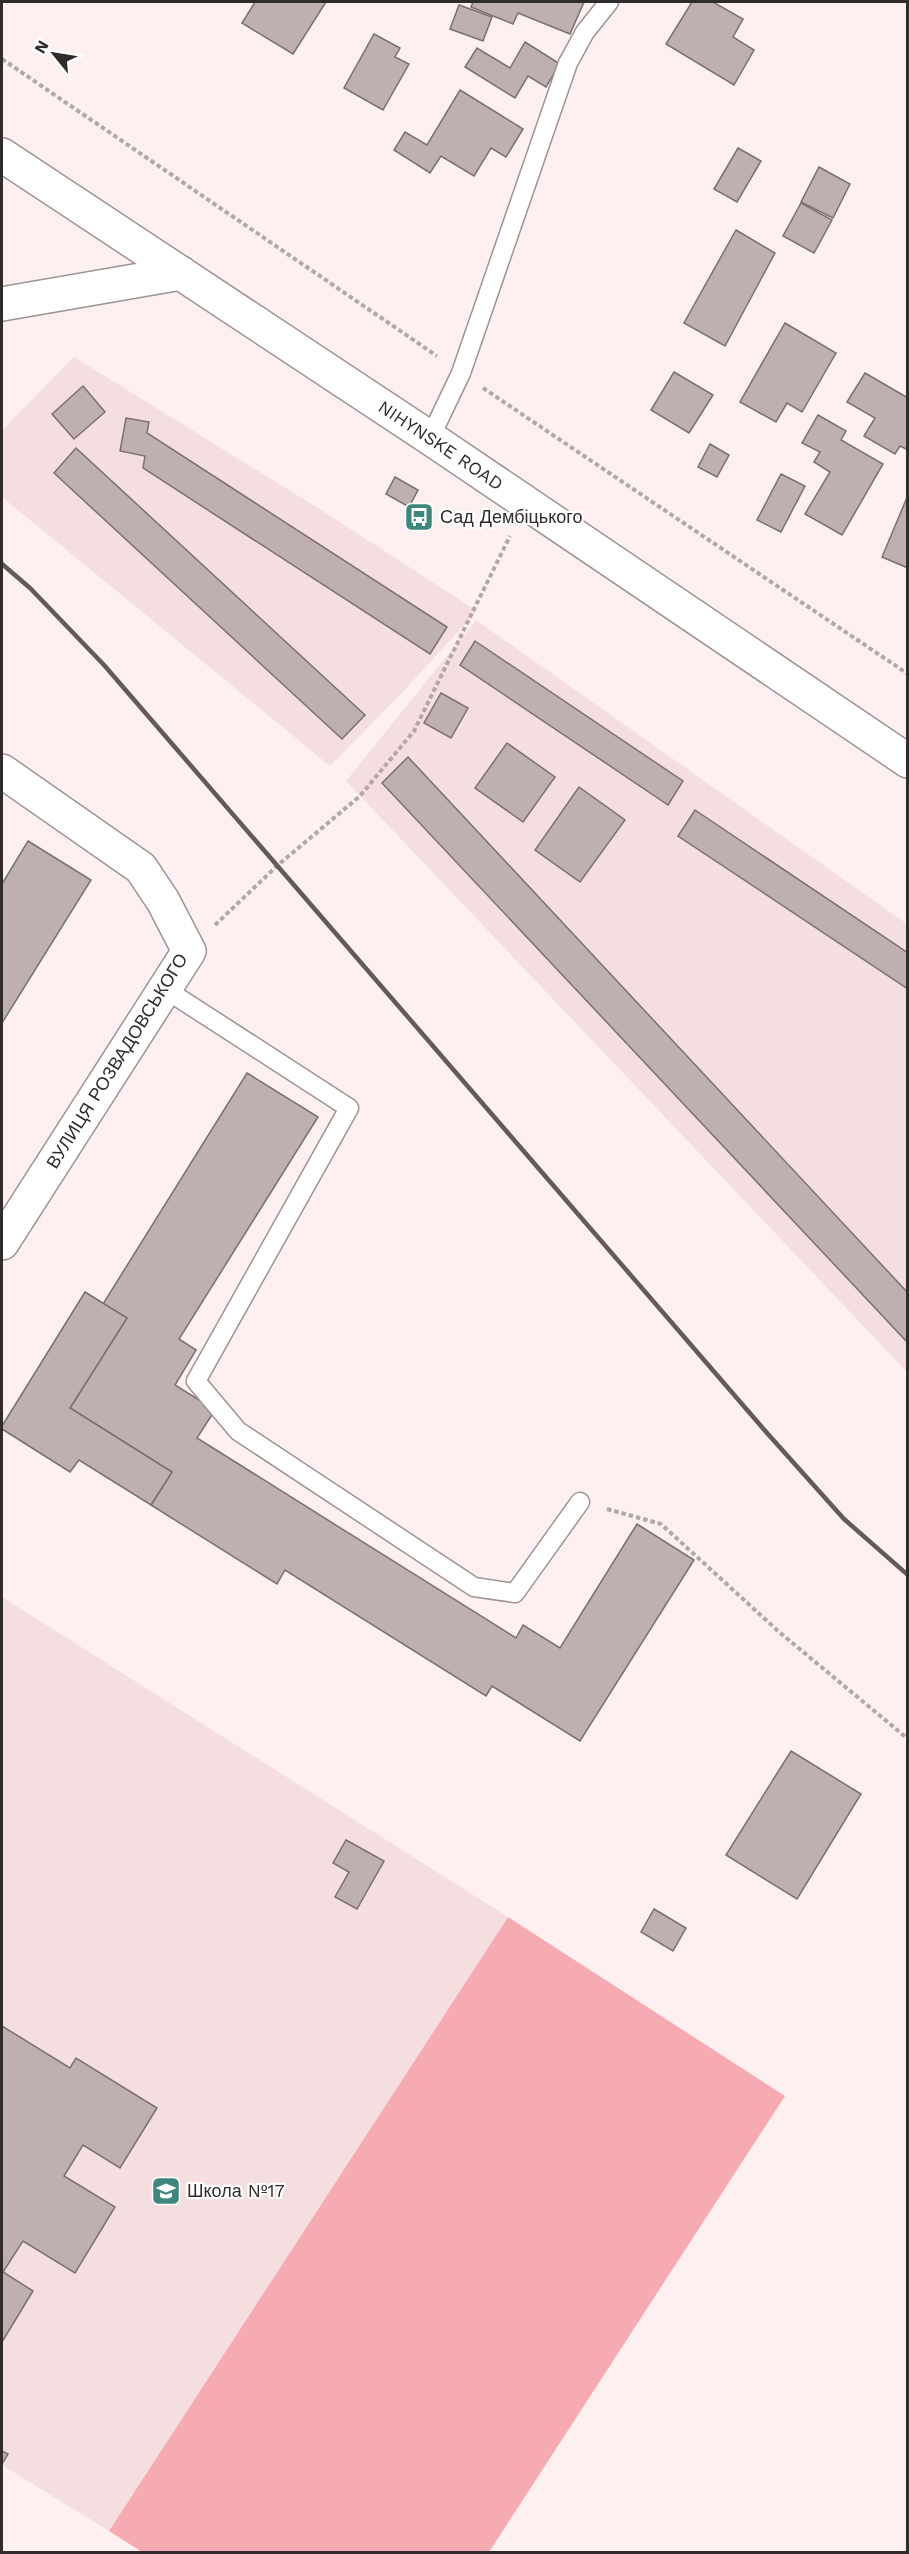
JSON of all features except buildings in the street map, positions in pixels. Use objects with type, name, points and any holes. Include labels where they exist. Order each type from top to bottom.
[{"type":"main road","name":"NIHYNSKE ROAD","points":[[2,155],[430,438],[908,761]]},
{"type":"main road","points":[[2,304],[181,273]]},
{"type":"main road","name":"ВУЛИЦЯ РОЗВАДОВСЬКОГО","points":[[2,771],[141,868],[163,901],[189,951],[2,1243]]},
{"type":"lane","points":[[430,438],[461,373],[568,63],[585,32],[609,2]]},
{"type":"lane","points":[[165,989],[349,1108],[196,1382],[238,1431],[474,1587],[515,1593],[580,1502]]},
{"type":"path","points":[[2,59],[461,373],[908,674]]},
{"type":"path","points":[[189,951],[278,865],[360,796],[414,731],[526,503]]},
{"type":"path","points":[[580,1502],[661,1524],[778,1631],[908,1739]]},
{"type":"shaded area","points":[[74,357],[318,508],[477,611],[398,697],[330,766],[2,497],[2,430]]},
{"type":"shaded area","points":[[476,620],[907,924],[907,1372],[346,781]]},
{"type":"shaded area","name":"Школа №17","points":[[2,1597],[508,1917],[109,2531],[2,2465]]},
{"type":"shaded area","points":[[508,1917],[785,2096],[489,2552],[142,2552],[109,2531]]},
{"type":"railway","points":[[2,564],[30,588],[104,665],[767,1433],[844,1519],[908,1575]]},
{"type":"place","name":"Сад Дембіцького","points":[[419,517]]},
{"type":"place","name":"Школа №17","points":[[166,2191]]}]
